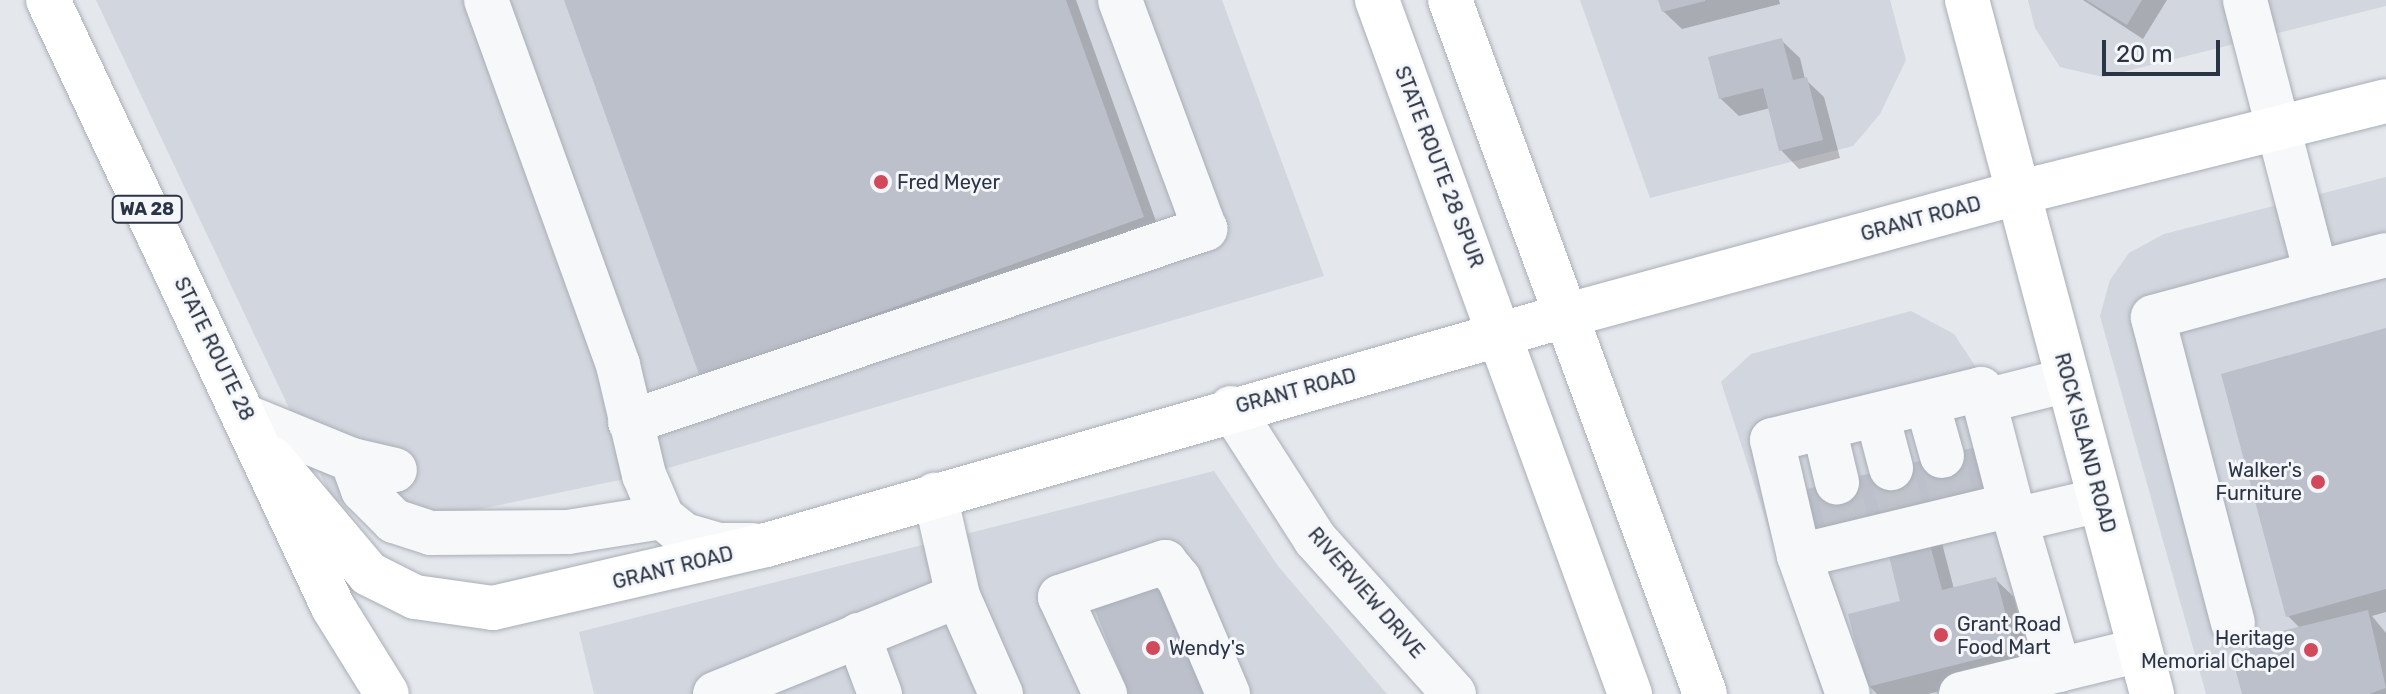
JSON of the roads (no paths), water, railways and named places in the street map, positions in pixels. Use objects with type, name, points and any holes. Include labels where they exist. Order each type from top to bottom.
[{"type":"main road","name":"STATE ROUTE 28","points":[[48,0],[255,432],[333,607],[387,694]]},
{"type":"main road","name":"STATE ROUTE 28 SPUR","points":[[1377,0],[1502,334],[1630,694]]},
{"type":"main road","points":[[1450,0],[1705,694]]},
{"type":"main road","name":"ROCK ISLAND ROAD","points":[[1967,0],[2152,694]]},
{"type":"main road","name":"GRANT ROAD","points":[[255,432],[369,574],[415,597],[493,608],[766,545],[1231,408],[1568,315],[2017,193],[2386,101]]},
{"type":"street","points":[[486,0],[618,365],[630,422],[662,517],[684,535],[718,545],[766,545]]},
{"type":"street","points":[[630,422],[1205,229],[1120,0]]},
{"type":"street","points":[[2245,0],[2316,273]]},
{"type":"street","points":[[2233,623],[2153,317],[2386,255]]},
{"type":"street","points":[[1985,401],[2068,380]]},
{"type":"street","points":[[1848,694],[1799,556],[1772,440],[1981,389],[2059,670]]},
{"type":"street","points":[[1927,403],[1942,456]]},
{"type":"street","name":"RIVERVIEW DRIVE","points":[[1231,408],[1315,539],[1454,694]]},
{"type":"street","points":[[1877,415],[1891,468]]},
{"type":"street","points":[[1824,428],[1837,482]]},
{"type":"street","points":[[255,432],[395,470]]},
{"type":"street","points":[[352,460],[363,490],[394,521],[431,533],[554,533],[662,517]]},
{"type":"street","points":[[935,495],[958,596],[1001,694]]},
{"type":"street","points":[[1799,556],[1850,536],[1956,510],[2013,513],[2100,500]]},
{"type":"street","points":[[1105,694],[1060,597],[1165,562],[1179,579],[1228,694]]},
{"type":"street","points":[[715,694],[760,686],[858,635],[958,596]]},
{"type":"street","points":[[858,635],[880,694]]},
{"type":"street","points":[[1961,694],[2140,650]]},
{"type":"tunnel","points":[[1942,456],[1953,502]]},
{"type":"tunnel","points":[[1891,468],[1907,530]]},
{"type":"tunnel","points":[[1837,482],[1848,528]]},
{"type":"place","name":"Fred Meyer","points":[[881,182]]},
{"type":"place","name":"Walker's Furniture","points":[[2318,482]]},
{"type":"place","name":"Grant Road Food Mart","points":[[1941,635]]},
{"type":"place","name":"Wendy's","points":[[1153,648]]},
{"type":"place","name":"Heritage Memorial Chapel","points":[[2311,650]]}]
